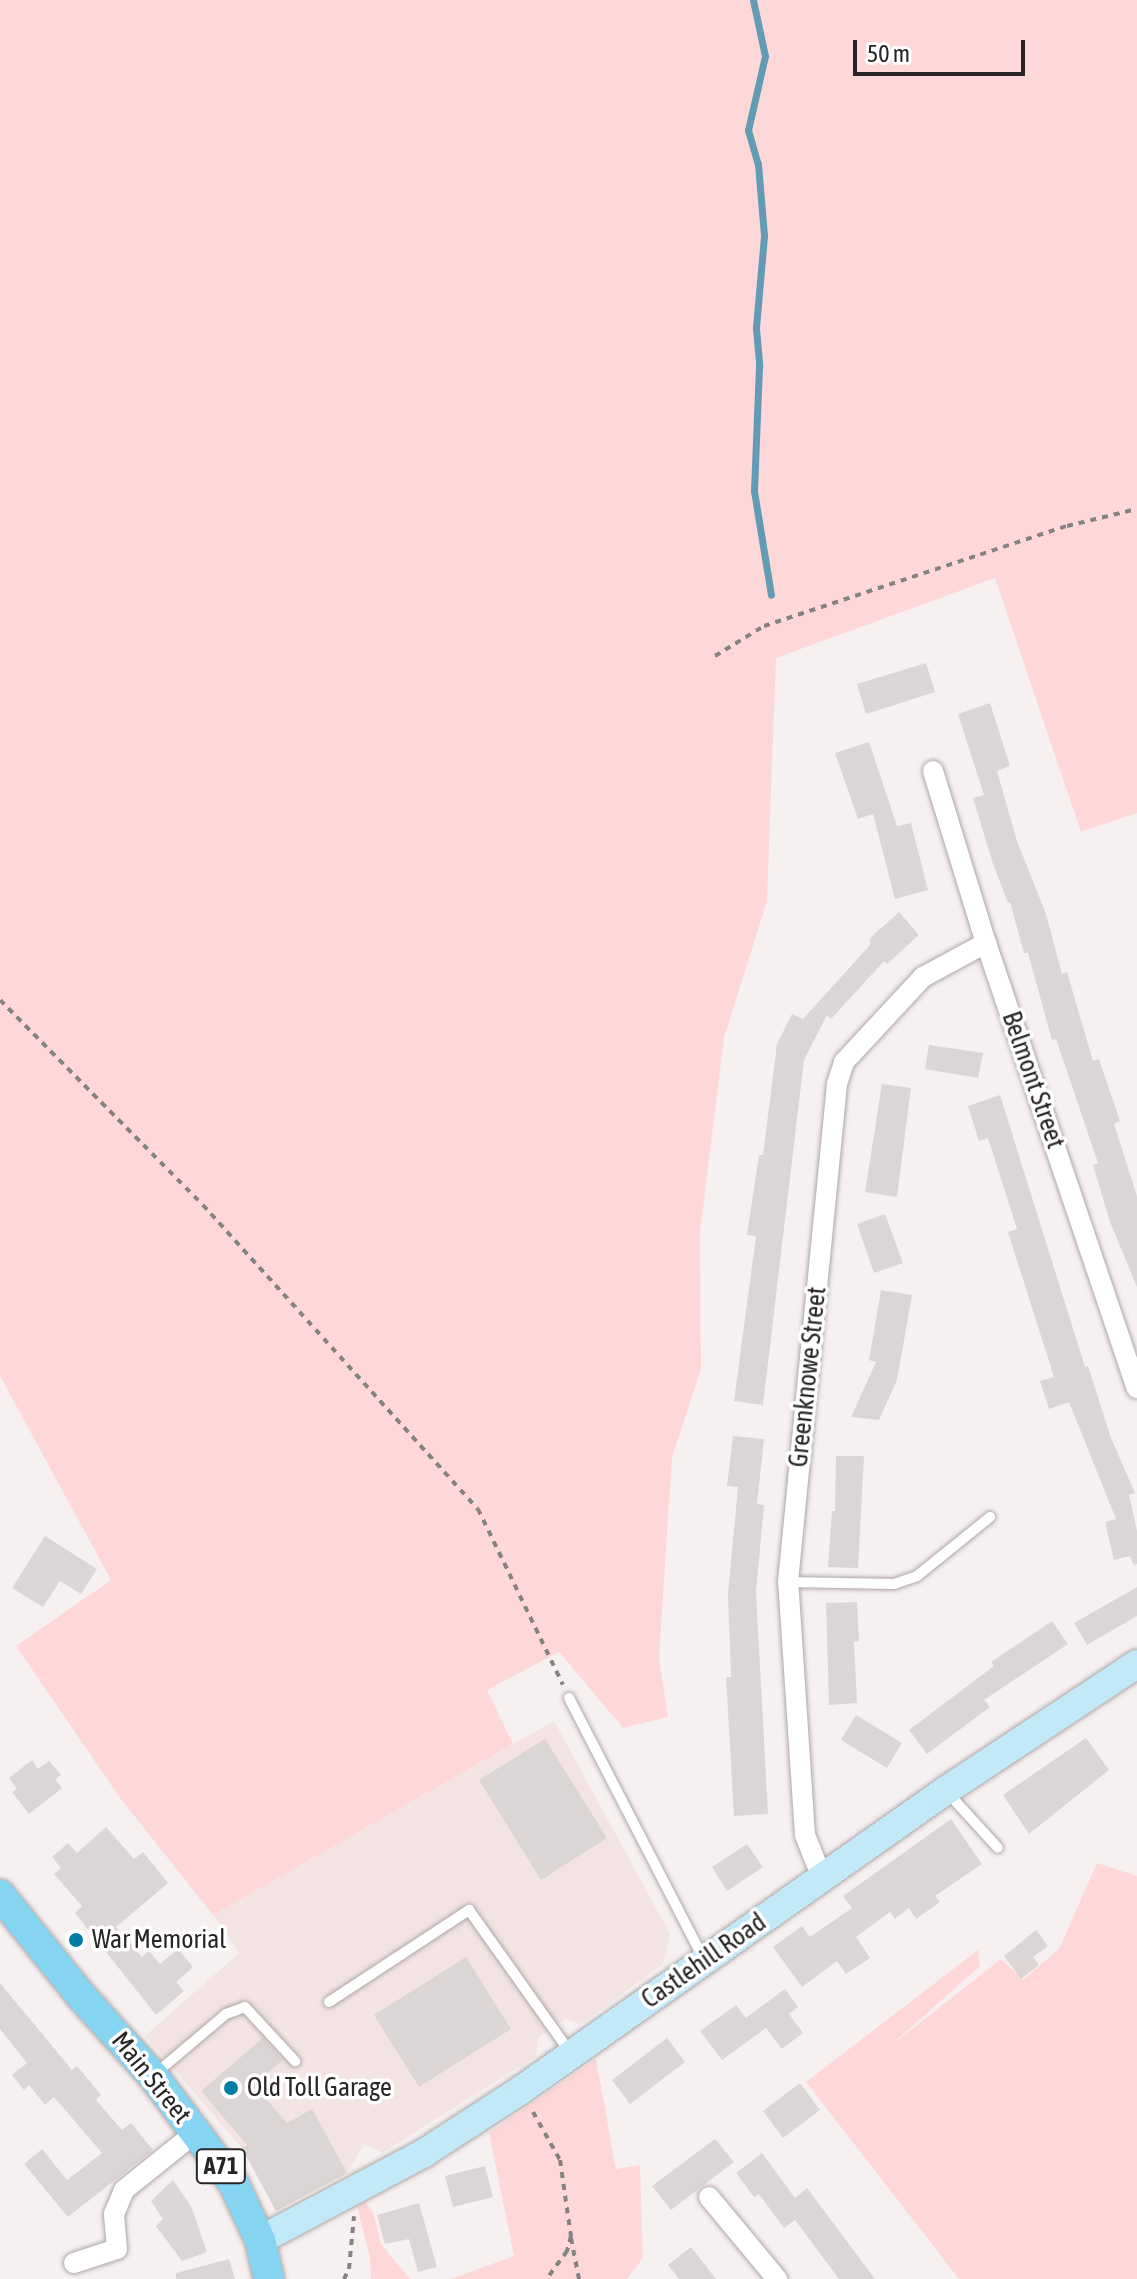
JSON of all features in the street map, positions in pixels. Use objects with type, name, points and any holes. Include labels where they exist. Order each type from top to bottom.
[{"type":"main road","name":"Castlehill Road","points":[[260,2240],[424,2153],[521,2090],[945,1791],[1137,1664]]},
{"type":"main road","name":"Main Street","points":[[0,1895],[82,1997],[153,2076],[234,2184],[260,2240],[269,2279]]},
{"type":"street","name":"Belmont Street","points":[[933,771],[986,943],[1137,1388]]},
{"type":"street","name":"Greenknowe Street","points":[[822,1878],[805,1835],[788,1582],[837,1084],[844,1062],[923,977],[986,943]]},
{"type":"street","points":[[74,2263],[117,2249],[114,2214],[124,2190],[195,2133]]},
{"type":"street","points":[[709,2197],[777,2279]]},
{"type":"lane","points":[[788,1582],[894,1584],[917,1576],[990,1517]]},
{"type":"lane","points":[[569,1698],[705,1962]]},
{"type":"lane","points":[[945,1791],[998,1848]]},
{"type":"lane","points":[[329,2002],[469,1910],[571,2053]]},
{"type":"lane","points":[[153,2076],[226,2014],[245,2007],[295,2061]]},
{"type":"path","points":[[715,656],[764,626],[1067,526],[1137,509]]},
{"type":"path","points":[[0,1000],[203,1205],[478,1509],[569,1698]]},
{"type":"path","points":[[521,2090],[560,2160],[579,2279]]},
{"type":"path","points":[[344,2279],[349,2269],[353,2242],[354,2190]]},
{"type":"path","points":[[547,2279],[567,2251],[571,2236]]},
{"type":"shaded area","points":[[0,0],[1137,0],[1137,813],[1081,832],[995,578],[776,658],[767,901],[724,1038],[700,1233],[701,1369],[672,1458],[659,1657],[668,1717],[623,1728],[559,1652],[487,1690],[513,1744],[213,1915],[120,1798],[16,1646],[111,1580],[0,1376]]},
{"type":"shaded area","points":[[554,1721],[670,1934],[663,1964],[581,2024],[565,2019],[538,2038],[536,2056],[382,2153],[364,2144],[347,2173],[276,2211],[242,2148],[145,2036],[239,1953],[213,1915]]},
{"type":"shaded area","points":[[1097,1863],[1137,1876],[1137,2279],[959,2279],[806,2082],[978,1950],[980,1966],[889,2047],[1001,1959],[1023,1980],[1059,1949]]},
{"type":"shaded area","points":[[596,2059],[616,2169],[640,2165],[643,2258],[627,2279],[451,2279],[514,2256],[489,2133]]},
{"type":"shaded area","points":[[365,2202],[373,2212],[381,2244],[410,2279],[371,2279],[370,2258],[357,2207]]},
{"type":"building","points":[[926,663],[935,692],[866,714],[857,684]]},
{"type":"building","points":[[990,703],[1010,766],[997,771],[1017,841],[1046,914],[1062,974],[1067,972],[1093,1061],[1099,1059],[1120,1121],[1114,1124],[1137,1196],[1137,1287],[1110,1222],[1093,1165],[1098,1163],[1056,1039],[1052,1040],[1028,953],[1024,953],[1010,902],[993,864],[973,798],[984,795],[958,714]]},
{"type":"building","points":[[869,742],[897,826],[911,823],[928,890],[895,899],[873,814],[858,819],[835,753]]},
{"type":"building","points":[[899,912],[919,935],[887,964],[884,961],[831,1019],[827,1015],[804,1060],[763,1405],[734,1401],[756,1236],[747,1235],[759,1155],[763,1155],[777,1044],[792,1014],[803,1019],[870,945],[870,938]]},
{"type":"building","points":[[929,1045],[983,1053],[978,1078],[925,1069]]},
{"type":"building","points":[[882,1084],[911,1088],[897,1197],[865,1192]]},
{"type":"building","points":[[1000,1095],[1085,1367],[1088,1366],[1111,1438],[1135,1493],[1129,1495],[1137,1531],[1137,1564],[1134,1565],[1130,1556],[1114,1560],[1105,1522],[1116,1519],[1069,1402],[1049,1409],[1040,1381],[1054,1377],[1008,1232],[1017,1229],[988,1138],[979,1141],[968,1106]]},
{"type":"building","points":[[885,1214],[903,1263],[874,1273],[857,1224]]},
{"type":"building","points":[[881,1290],[912,1295],[897,1380],[879,1420],[851,1417],[876,1362],[869,1360]]},
{"type":"building","points":[[733,1436],[764,1439],[757,1504],[764,1505],[756,1592],[768,1814],[734,1816],[726,1677],[731,1677],[728,1594],[738,1487],[727,1486]]},
{"type":"building","points":[[836,1456],[864,1456],[858,1568],[828,1567],[832,1511],[835,1511]]},
{"type":"building","points":[[45,1536],[97,1569],[81,1594],[60,1581],[43,1607],[12,1588]]},
{"type":"building","points":[[1137,1587],[1137,1616],[1087,1645],[1074,1623]]},
{"type":"building","points":[[857,1602],[859,1641],[854,1642],[857,1703],[829,1705],[826,1603]]},
{"type":"building","points":[[1052,1621],[1068,1644],[984,1700],[990,1707],[927,1754],[909,1730],[994,1666],[991,1662]]},
{"type":"building","points":[[856,1715],[902,1743],[887,1768],[841,1740]]},
{"type":"building","points":[[1086,1738],[1109,1770],[1029,1834],[1003,1795]]},
{"type":"building","points":[[545,1739],[607,1838],[541,1880],[479,1780]]},
{"type":"building","points":[[32,1760],[38,1769],[49,1761],[61,1775],[55,1779],[62,1788],[29,1814],[12,1792],[17,1789],[9,1778]]},
{"type":"building","points":[[951,1819],[982,1864],[935,1896],[940,1902],[916,1919],[909,1908],[895,1919],[890,1912],[856,1937],[870,1958],[846,1974],[837,1961],[802,1987],[773,1947],[802,1926],[810,1937],[852,1908],[843,1896]]},
{"type":"building","points":[[106,1827],[134,1859],[143,1852],[168,1883],[116,1927],[142,1957],[149,1951],[160,1964],[178,1949],[193,1967],[176,1982],[184,1991],[156,2015],[75,1913],[82,1906],[54,1874],[61,1868],[52,1857],[68,1843],[77,1853]]},
{"type":"building","points":[[747,1844],[763,1867],[727,1891],[712,1867]]},
{"type":"building","points":[[1036,1930],[1048,1946],[1033,1957],[1039,1965],[1021,1979],[1004,1956]]},
{"type":"building","points":[[466,1957],[511,2029],[419,2087],[374,2015]]},
{"type":"building","points":[[0,1983],[72,2070],[77,2066],[101,2095],[96,2100],[122,2130],[131,2123],[153,2150],[68,2217],[24,2164],[42,2149],[67,2180],[102,2153],[54,2097],[45,2105],[29,2085],[24,2090],[12,2075],[27,2063],[0,2029]]},
{"type":"building","points":[[785,1989],[798,2007],[789,2014],[803,2033],[782,2049],[766,2028],[722,2060],[700,2031],[736,2005],[746,2018]]},
{"type":"building","points":[[263,2038],[283,2060],[254,2085],[287,2123],[312,2109],[347,2173],[276,2211],[242,2148],[247,2145],[201,2091]]},
{"type":"building","points":[[667,2038],[685,2062],[630,2104],[612,2080]]},
{"type":"building","points":[[800,2083],[820,2110],[783,2138],[763,2111]]},
{"type":"building","points":[[715,2139],[734,2162],[671,2210],[652,2186]]},
{"type":"building","points":[[762,2153],[795,2198],[807,2188],[875,2279],[839,2279],[795,2220],[784,2228],[759,2194],[754,2197],[736,2173]]},
{"type":"building","points":[[485,2166],[493,2197],[453,2207],[445,2176]]},
{"type":"building","points":[[173,2180],[191,2206],[207,2252],[182,2261],[156,2226],[163,2219],[151,2201]]},
{"type":"building","points":[[419,2203],[437,2267],[418,2272],[409,2239],[385,2244],[377,2215]]},
{"type":"building","points":[[691,2247],[716,2279],[679,2279],[668,2265]]},
{"type":"building","points":[[229,2259],[235,2279],[176,2279],[176,2273]]},
{"type":"waterway","points":[[753,0],[765,56],[748,130],[758,164],[764,236],[756,328],[759,366],[754,491],[771,595]]},
{"type":"place","name":"War Memorial","points":[[76,1940]]},
{"type":"place","name":"Old Toll Garage","points":[[231,2088]]}]
